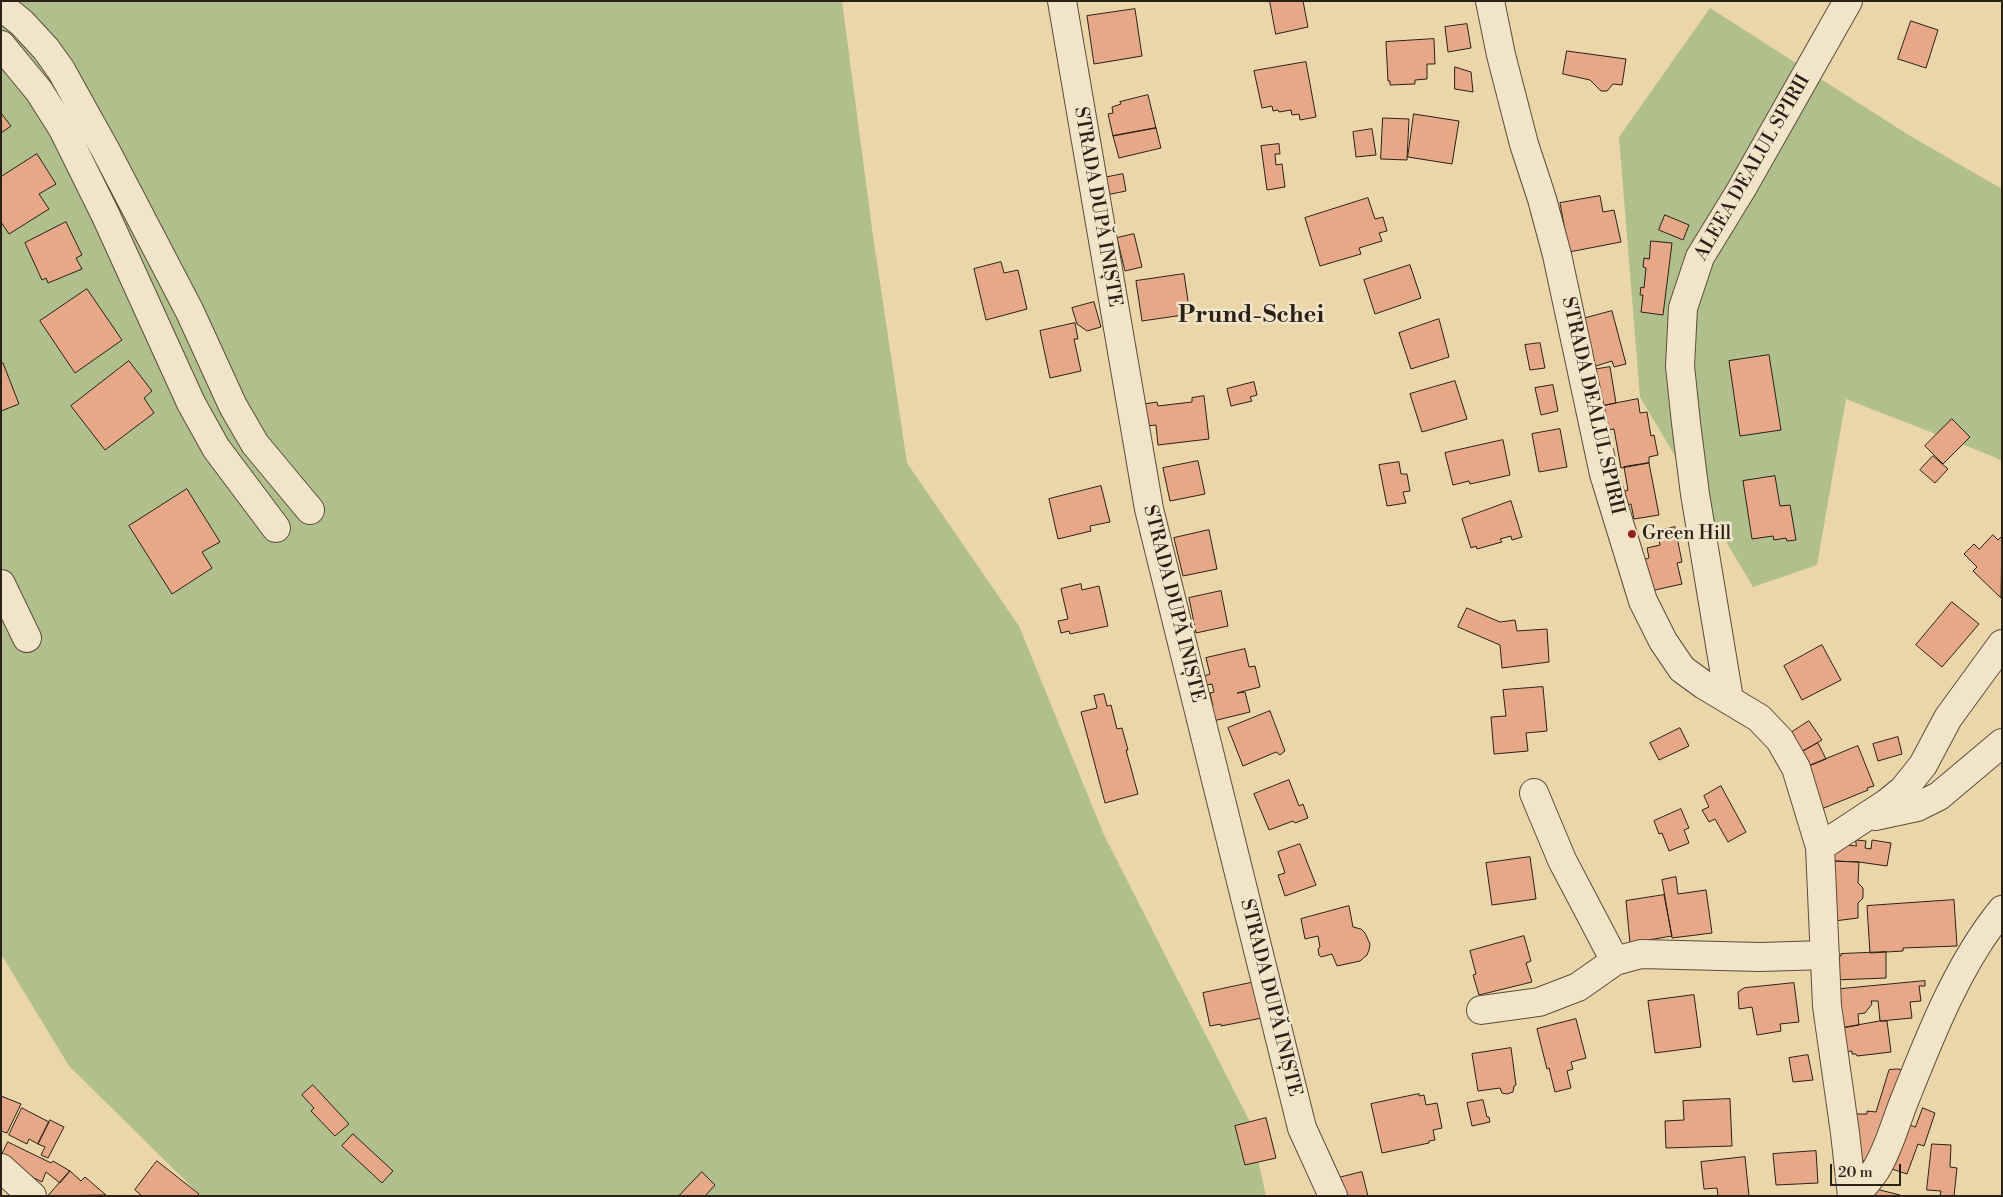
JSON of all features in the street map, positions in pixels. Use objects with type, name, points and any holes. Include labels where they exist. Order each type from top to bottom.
[{"type":"street","name":"STRADA DUPĂ INIȘTE","points":[[1062,1],[1149,509],[1302,1128],[1333,1196]]},
{"type":"street","name":"STRADA DEALUL SPIRII","points":[[1490,1],[1501,55],[1524,144],[1542,199],[1557,255],[1604,474],[1643,601],[1663,641],[1682,669],[1759,718],[1780,740],[1796,768],[1820,846],[1827,1006],[1853,1196]]},
{"type":"street","name":"ALEEA DEALUL SPIRII","points":[[1730,699],[1695,494],[1686,423],[1680,366],[1683,308],[1700,257],[1741,190],[1848,1]]},
{"type":"street","points":[[1,6],[46,49],[61,70],[106,150],[190,312],[233,406],[255,444],[310,510]]},
{"type":"street","points":[[1,45],[39,91],[63,129],[106,216],[192,403],[216,448],[276,528]]},
{"type":"street","points":[[1,584],[27,638]]},
{"type":"street","points":[[1820,846],[1862,820],[1903,790],[1918,771],[1948,718],[2002,644]]},
{"type":"street","points":[[1862,820],[1917,806],[1938,796],[2002,743]]},
{"type":"street","points":[[1534,793],[1562,860],[1614,961]]},
{"type":"street","points":[[1853,1196],[1870,1179],[1879,1165],[1905,1098],[1949,997],[1970,956],[2002,910]]},
{"type":"street","points":[[1481,1010],[1539,1002],[1578,986],[1614,961],[1641,954],[1760,957],[1825,955]]},
{"type":"street","points":[[1,1168],[32,1196]]},
{"type":"green space","points":[[1,1],[842,1],[873,236],[907,463],[1019,626],[1104,835],[1249,1120],[1266,1196],[201,1196],[69,1066],[1,954]]},
{"type":"green space","points":[[1710,8],[1907,134],[2002,189],[2002,461],[1846,399],[1817,565],[1753,587],[1640,397],[1619,137]]},
{"type":"building","points":[[1270,1],[1303,1],[1308,27],[1276,34]]},
{"type":"building","points":[[1135,9],[1142,56],[1094,64],[1087,16]]},
{"type":"building","points":[[1911,21],[1938,30],[1926,68],[1898,59]]},
{"type":"building","points":[[1467,24],[1471,48],[1448,52],[1445,27]]},
{"type":"building","points":[[1434,39],[1435,64],[1427,64],[1427,79],[1415,80],[1415,84],[1390,85],[1390,81],[1388,81],[1386,42]]},
{"type":"building","points":[[1567,51],[1626,59],[1622,85],[1613,84],[1607,91],[1601,91],[1590,80],[1563,74]]},
{"type":"building","points":[[1306,62],[1316,117],[1300,120],[1299,114],[1292,115],[1291,110],[1279,112],[1278,110],[1273,111],[1272,106],[1262,108],[1254,71]]},
{"type":"building","points":[[1455,67],[1471,72],[1473,92],[1455,89]]},
{"type":"building","points":[[1148,95],[1156,128],[1113,136],[1108,114],[1113,113],[1112,107],[1121,104],[1120,102]]},
{"type":"building","points":[[1,113],[11,126],[1,133]]},
{"type":"building","points":[[1414,114],[1459,121],[1452,164],[1408,157]]},
{"type":"building","points":[[1383,118],[1409,119],[1407,160],[1381,159]]},
{"type":"building","points":[[1156,128],[1161,148],[1119,158],[1113,136]]},
{"type":"building","points":[[1372,129],[1376,155],[1356,157],[1353,132]]},
{"type":"building","points":[[1279,144],[1280,154],[1275,154],[1276,165],[1282,164],[1285,187],[1267,190],[1261,146]]},
{"type":"building","points":[[37,154],[56,184],[39,194],[49,209],[9,234],[1,222],[1,177]]},
{"type":"building","points":[[1123,174],[1126,191],[1106,195],[1103,178]]},
{"type":"building","points":[[1600,196],[1603,212],[1614,210],[1621,242],[1569,252],[1560,203]]},
{"type":"building","points":[[1368,198],[1375,219],[1383,217],[1387,231],[1379,233],[1382,241],[1359,248],[1361,254],[1320,266],[1305,218]]},
{"type":"building","points":[[1665,215],[1689,225],[1683,240],[1659,230]]},
{"type":"building","points":[[66,222],[82,255],[76,258],[82,269],[48,283],[46,278],[42,280],[25,243]]},
{"type":"building","points":[[1134,234],[1142,267],[1125,271],[1117,238]]},
{"type":"building","points":[[1651,241],[1672,243],[1663,315],[1641,312],[1643,295],[1640,295],[1641,287],[1644,288],[1646,268],[1643,267],[1644,258],[1649,259]]},
{"type":"building","points":[[1001,262],[1004,273],[1018,270],[1027,309],[986,320],[974,269]]},
{"type":"building","points":[[1410,265],[1421,298],[1375,314],[1364,280]]},
{"type":"building","points":[[1184,274],[1190,314],[1142,321],[1136,281]]},
{"type":"building","points":[[87,289],[122,340],[75,373],[40,321]]},
{"type":"building","points":[[1094,302],[1101,327],[1087,331],[1077,324],[1072,308]]},
{"type":"building","points":[[1612,311],[1626,364],[1614,367],[1612,361],[1589,368],[1571,322]]},
{"type":"building","points":[[1439,319],[1449,357],[1411,369],[1399,333]]},
{"type":"building","points":[[1075,323],[1078,339],[1074,339],[1081,371],[1050,378],[1040,331]]},
{"type":"building","points":[[1540,343],[1545,368],[1530,370],[1525,345]]},
{"type":"building","points":[[1769,355],[1781,430],[1740,436],[1729,361]]},
{"type":"building","points":[[129,361],[152,391],[144,398],[154,413],[105,450],[71,406]]},
{"type":"building","points":[[1,363],[3,363],[19,404],[1,411]]},
{"type":"building","points":[[1610,367],[1616,403],[1592,408],[1586,371]]},
{"type":"building","points":[[1455,381],[1467,419],[1422,432],[1410,394]]},
{"type":"building","points":[[1254,382],[1257,395],[1250,397],[1252,401],[1231,406],[1227,389]]},
{"type":"building","points":[[1553,385],[1558,411],[1541,415],[1535,388]]},
{"type":"building","points":[[1204,396],[1209,439],[1158,445],[1156,425],[1147,426],[1144,404],[1157,402],[1158,406],[1192,402],[1192,398]]},
{"type":"building","points":[[1638,399],[1640,413],[1647,412],[1651,436],[1654,435],[1658,455],[1649,457],[1649,463],[1621,468],[1614,429],[1603,431],[1592,408]]},
{"type":"building","points":[[1952,419],[1970,437],[1943,464],[1925,446]]},
{"type":"building","points":[[1560,429],[1567,467],[1539,472],[1532,434]]},
{"type":"building","points":[[1503,440],[1510,475],[1470,484],[1469,481],[1453,485],[1445,453]]},
{"type":"building","points":[[1933,456],[1948,469],[1935,483],[1920,470]]},
{"type":"building","points":[[1198,461],[1205,494],[1170,501],[1163,468]]},
{"type":"building","points":[[1399,462],[1401,474],[1407,474],[1410,491],[1403,492],[1406,503],[1387,506],[1379,465]]},
{"type":"building","points":[[1649,463],[1659,515],[1634,519],[1631,504],[1627,505],[1625,491],[1628,490],[1624,467]]},
{"type":"building","points":[[1775,476],[1780,506],[1790,505],[1796,540],[1787,541],[1786,538],[1774,540],[1773,536],[1752,539],[1743,481]]},
{"type":"building","points":[[1101,486],[1110,522],[1090,526],[1091,531],[1058,539],[1049,499]]},
{"type":"building","points":[[187,489],[220,542],[202,552],[212,568],[172,594],[129,526]]},
{"type":"building","points":[[1511,501],[1522,537],[1512,540],[1511,536],[1500,539],[1502,542],[1477,549],[1476,546],[1471,548],[1462,519]]},
{"type":"building","points":[[1675,527],[1682,562],[1677,563],[1682,584],[1646,592],[1639,561],[1649,558],[1647,548],[1660,545],[1657,531]]},
{"type":"building","points":[[1209,530],[1217,569],[1183,576],[1174,538]]},
{"type":"building","points":[[1993,535],[1998,540],[2002,536],[2001,598],[1973,571],[1977,567],[1964,554],[1974,544],[1979,549]]},
{"type":"building","points":[[1081,584],[1082,590],[1099,586],[1108,626],[1070,634],[1069,631],[1061,633],[1058,621],[1068,619],[1061,589]]},
{"type":"building","points":[[1221,591],[1228,626],[1196,633],[1189,598]]},
{"type":"building","points":[[1952,602],[1979,624],[1942,667],[1916,645]]},
{"type":"building","points":[[1467,608],[1500,622],[1515,620],[1517,631],[1547,629],[1549,662],[1502,668],[1500,645],[1458,627]]},
{"type":"building","points":[[1822,645],[1841,680],[1802,700],[1784,666]]},
{"type":"building","points":[[1245,649],[1249,667],[1255,666],[1260,687],[1237,693],[1245,692],[1250,712],[1205,723],[1201,709],[1213,706],[1210,693],[1214,692],[1212,684],[1207,685],[1204,676],[1210,674],[1206,658]]},
{"type":"building","points":[[1543,687],[1547,731],[1526,733],[1528,751],[1494,754],[1491,717],[1506,716],[1503,690]]},
{"type":"building","points":[[1104,694],[1107,706],[1111,705],[1117,729],[1122,728],[1138,794],[1105,803],[1081,712],[1097,708],[1094,696]]},
{"type":"building","points":[[1270,711],[1285,751],[1280,755],[1276,752],[1243,766],[1228,728]]},
{"type":"building","points":[[1809,721],[1822,740],[1796,755],[1786,736]]},
{"type":"building","points":[[1680,728],[1689,746],[1659,760],[1650,743]]},
{"type":"building","points":[[1898,737],[1902,754],[1878,761],[1873,744]]},
{"type":"building","points":[[1818,743],[1826,759],[1804,768],[1796,755]]},
{"type":"building","points":[[1858,746],[1874,786],[1819,810],[1804,768]]},
{"type":"building","points":[[1289,780],[1299,806],[1303,804],[1308,818],[1295,823],[1293,821],[1269,830],[1254,794]]},
{"type":"building","points":[[1721,786],[1746,832],[1728,842],[1715,819],[1709,822],[1702,810],[1709,807],[1704,796]]},
{"type":"building","points":[[1681,809],[1689,828],[1684,830],[1689,843],[1669,851],[1662,833],[1659,834],[1654,821]]},
{"type":"building","points":[[1856,840],[1866,841],[1865,848],[1871,849],[1872,840],[1891,843],[1887,866],[1833,861],[1834,848],[1839,844],[1856,846]]},
{"type":"building","points":[[1300,844],[1316,885],[1285,896],[1278,875],[1285,873],[1278,852]]},
{"type":"building","points":[[1530,857],[1536,899],[1492,905],[1486,863]]},
{"type":"building","points":[[1833,861],[1859,862],[1858,883],[1863,888],[1863,898],[1858,903],[1858,918],[1834,921]]},
{"type":"building","points":[[1676,877],[1678,894],[1706,890],[1712,933],[1672,938],[1662,880]]},
{"type":"building","points":[[1664,895],[1672,936],[1630,943],[1626,901]]},
{"type":"building","points":[[1954,900],[1957,946],[1903,948],[1903,951],[1870,953],[1867,906]]},
{"type":"building","points":[[1349,906],[1353,927],[1361,929],[1365,933],[1370,944],[1369,950],[1367,955],[1360,961],[1337,966],[1332,954],[1321,957],[1319,955],[1318,936],[1305,939],[1301,919]]},
{"type":"building","points":[[1524,936],[1531,961],[1526,963],[1532,982],[1479,995],[1473,975],[1476,974],[1470,951]]},
{"type":"building","points":[[1886,952],[1886,978],[1834,980],[1833,956]]},
{"type":"building","points":[[1925,981],[1925,986],[1919,986],[1921,1001],[1910,1002],[1912,1018],[1880,1021],[1878,1001],[1871,1001],[1872,1004],[1865,1013],[1858,1014],[1859,1025],[1831,1030],[1831,990]]},
{"type":"building","points":[[1255,982],[1262,1018],[1221,1026],[1221,1024],[1210,1026],[1203,993]]},
{"type":"building","points":[[1794,983],[1799,1022],[1780,1024],[1781,1031],[1757,1035],[1752,1007],[1739,1009],[1738,992],[1744,988]]},
{"type":"building","points":[[1694,995],[1701,1047],[1655,1053],[1648,1001]]},
{"type":"building","points":[[1576,1019],[1586,1058],[1571,1062],[1573,1069],[1567,1071],[1571,1088],[1555,1092],[1537,1029]]},
{"type":"building","points":[[1887,1021],[1891,1052],[1857,1056],[1852,1054],[1852,1051],[1834,1053],[1831,1030]]},
{"type":"building","points":[[1511,1048],[1516,1085],[1513,1092],[1502,1093],[1500,1088],[1478,1091],[1472,1054]]},
{"type":"building","points":[[1808,1055],[1813,1080],[1793,1082],[1789,1058]]},
{"type":"building","points":[[1889,1070],[1905,1070],[1871,1160],[1860,1161],[1854,1114],[1867,1114],[1867,1111],[1876,1112]]},
{"type":"building","points":[[313,1085],[349,1124],[335,1136],[311,1111],[314,1108],[302,1095]]},
{"type":"building","points":[[1419,1094],[1419,1096],[1424,1095],[1426,1105],[1437,1103],[1442,1128],[1433,1130],[1435,1140],[1382,1153],[1371,1104]]},
{"type":"building","points":[[1,1096],[21,1104],[7,1133],[1,1131]]},
{"type":"building","points":[[1730,1099],[1732,1146],[1666,1148],[1665,1121],[1684,1120],[1683,1101]]},
{"type":"building","points":[[1483,1100],[1490,1122],[1472,1126],[1467,1103]]},
{"type":"building","points":[[22,1108],[49,1122],[38,1144],[29,1139],[27,1144],[9,1135]]},
{"type":"building","points":[[1923,1108],[1935,1113],[1924,1146],[1918,1144],[1907,1174],[1883,1166],[1903,1122],[1915,1127]]},
{"type":"building","points":[[1266,1118],[1276,1158],[1245,1165],[1235,1126]]},
{"type":"building","points":[[50,1120],[64,1127],[48,1158],[41,1155],[45,1147],[38,1144]]},
{"type":"building","points":[[353,1134],[393,1171],[382,1183],[342,1146]]},
{"type":"building","points":[[8,1142],[51,1163],[53,1161],[70,1171],[60,1183],[46,1172],[42,1182],[1,1161],[1,1156]]},
{"type":"building","points":[[1932,1144],[1951,1145],[1950,1167],[1957,1168],[1954,1196],[1940,1196],[1941,1191],[1927,1190]]},
{"type":"building","points":[[1816,1151],[1818,1183],[1776,1185],[1773,1154]]},
{"type":"building","points":[[1745,1157],[1749,1196],[1718,1196],[1717,1188],[1704,1189],[1701,1162]]},
{"type":"building","points":[[157,1161],[199,1194],[197,1196],[142,1196],[135,1190]]},
{"type":"building","points":[[70,1171],[81,1181],[85,1177],[106,1195],[48,1196]]},
{"type":"building","points":[[702,1172],[715,1185],[705,1196],[679,1196]]},
{"type":"building","points":[[1362,1172],[1368,1196],[1342,1196],[1338,1178]]},
{"type":"building","points":[[1872,1188],[1900,1195],[1900,1196],[1870,1196]]},
{"type":"place","name":"Green Hill","points":[[1632,534]]},
{"type":"district","name":"Prund-Schei","points":[[1251,316]]}]
